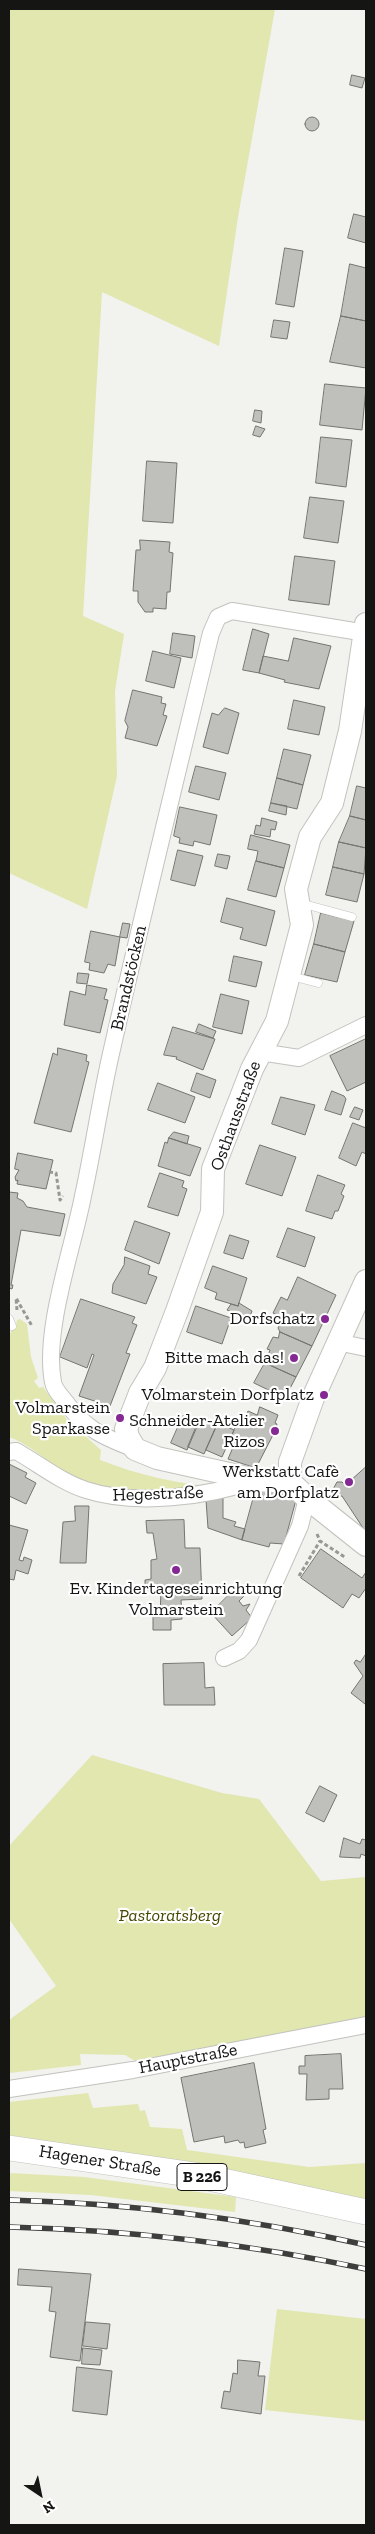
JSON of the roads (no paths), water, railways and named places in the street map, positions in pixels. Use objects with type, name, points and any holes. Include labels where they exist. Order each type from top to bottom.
[{"type":"main road","name":"Hagener Straße","points":[[9,2148],[195,2175],[366,2212]]},
{"type":"street","name":"Brandstöcken","points":[[135,1448],[102,1436],[86,1426],[71,1410],[53,1385],[52,1343],[63,1276],[79,1217],[110,1060],[211,633],[218,617],[232,611],[366,633]]},
{"type":"street","name":"Osthausstraße","points":[[135,1448],[128,1438],[126,1429],[140,1393],[155,1368],[177,1311],[212,1212],[213,1169],[260,1052],[276,1021],[289,975],[302,925],[296,890],[310,837],[332,803],[350,731],[366,624]]},
{"type":"street","points":[[260,1052],[299,1058],[366,1025]]},
{"type":"street","points":[[290,1482],[290,1462],[313,1398],[366,1281]]},
{"type":"street","points":[[337,1342],[366,1348]]},
{"type":"street","points":[[135,1448],[157,1458],[256,1480],[290,1482],[366,1545]]},
{"type":"street","name":"Hegestraße","points":[[9,1452],[16,1451],[61,1479],[85,1490],[107,1496],[163,1497],[226,1491],[256,1480]]},
{"type":"street","points":[[224,1658],[239,1651],[249,1640],[300,1526],[307,1498]]},
{"type":"street","name":"Hauptstraße","points":[[9,2089],[133,2070],[366,2025]]},
{"type":"lane","points":[[298,903],[352,917]]},
{"type":"lane","points":[[289,975],[318,983]]},
{"type":"railway","points":[[9,2200],[99,2205],[189,2214],[278,2227],[366,2245]]},
{"type":"railway","points":[[9,2227],[99,2231],[188,2240],[278,2252],[366,2269]]},
{"type":"place","name":"Dorfschatz","points":[[325,1319]]},
{"type":"place","name":"Bitte mach das!","points":[[294,1358]]},
{"type":"place","name":"Volmarstein Dorfplatz","points":[[324,1395]]},
{"type":"place","name":"Volmarstein Sparkasse","points":[[120,1418]]},
{"type":"place","name":"Schneider-Atelier Rizos","points":[[275,1431]]},
{"type":"place","name":"Werkstatt Cafè am Dorfplatz","points":[[349,1482]]},
{"type":"place","name":"Ev. Kindertageseinrichtung Volmarstein","points":[[176,1570]]},
{"type":"park label","name":"Pastoratsberg","points":[[170,1916]]}]
